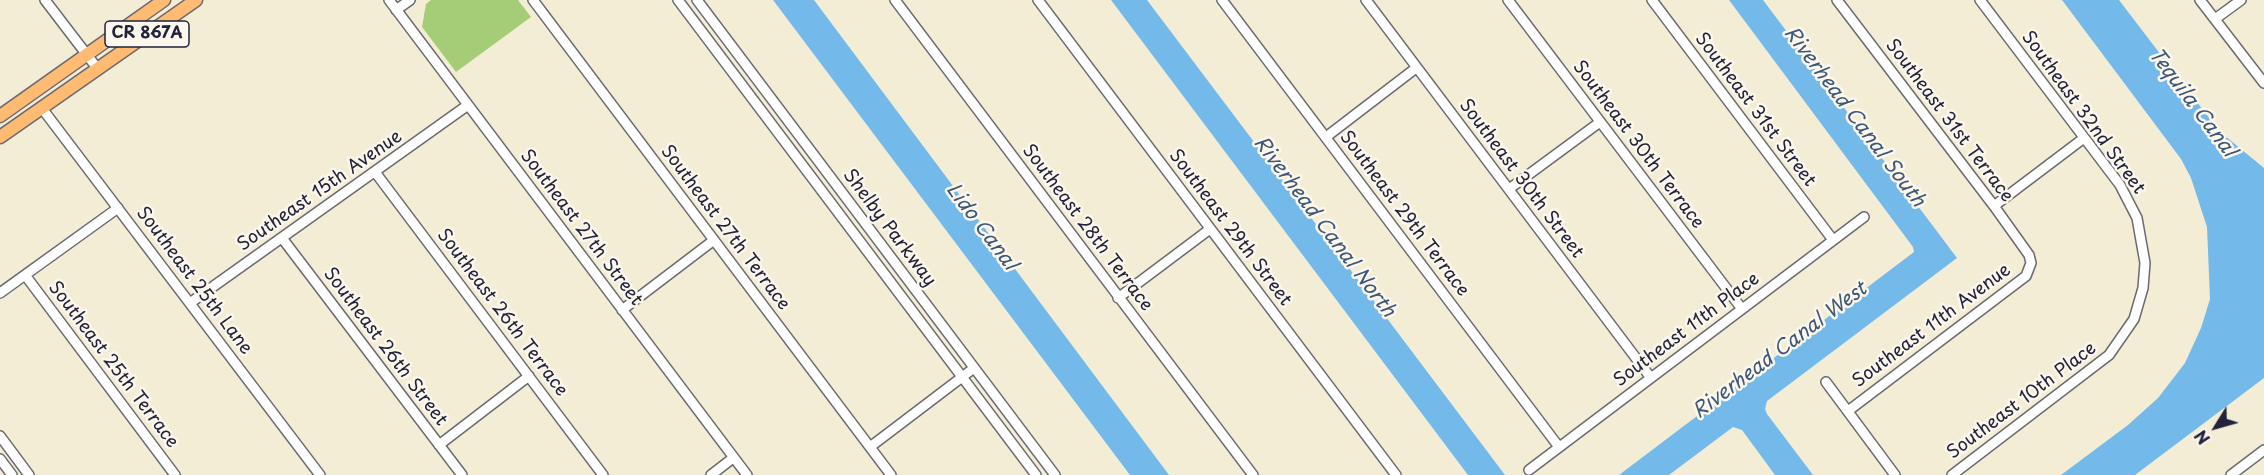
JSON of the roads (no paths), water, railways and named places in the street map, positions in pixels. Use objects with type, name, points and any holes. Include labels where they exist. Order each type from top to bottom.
[{"type":"main road","name":"CR 867A","points":[[0,116],[164,0]]},
{"type":"main road","name":"CR 867A","points":[[0,137],[41,106],[196,0]]},
{"type":"street","points":[[45,0],[98,69]]},
{"type":"street","name":"Southeast 27th Street","points":[[389,0],[747,475]]},
{"type":"street","points":[[396,10],[410,0]]},
{"type":"street","name":"Southeast 27th Terrace","points":[[533,0],[891,475]]},
{"type":"street","name":"Shelby Parkway","points":[[678,0],[1036,475]]},
{"type":"street","name":"Shelby Parkway","points":[[697,0],[1055,475]]},
{"type":"street","name":"Southeast 28th Terrace","points":[[895,0],[1252,475]]},
{"type":"street","name":"Southeast 29th Street","points":[[1038,0],[1396,475]]},
{"type":"street","name":"Southeast 29th Terrace","points":[[1222,0],[1559,447]]},
{"type":"street","name":"Southeast 30th Street","points":[[1365,0],[1650,378]]},
{"type":"street","name":"Southeast 30th Terrace","points":[[1508,0],[1742,309]]},
{"type":"street","name":"Southeast 31st Street","points":[[1652,0],[1833,240]]},
{"type":"street","name":"Southeast 31st Terrace","points":[[1837,0],[1994,206],[2029,255],[2031,263]]},
{"type":"street","name":"Southeast 32nd Street","points":[[1980,0],[2120,185],[2137,218],[2145,263],[2143,288]]},
{"type":"street","points":[[2200,0],[2264,83]]},
{"type":"street","points":[[2215,20],[2241,0]]},
{"type":"street","points":[[1326,138],[1416,68]]},
{"type":"street","name":"Southeast 15th Avenue","points":[[190,303],[468,105]]},
{"type":"street","name":"Southeast 25th Lane","points":[[41,106],[320,475]]},
{"type":"street","points":[[1509,189],[1600,122]]},
{"type":"street","points":[[1994,206],[2084,138]]},
{"type":"street","name":"Southeast 26th Terrace","points":[[375,172],[603,475]]},
{"type":"street","points":[[0,293],[118,208]]},
{"type":"street","name":"Southeast 11th Place","points":[[1529,470],[1864,217]]},
{"type":"street","points":[[1118,298],[1210,229]]},
{"type":"street","name":"Southeast 26th Street","points":[[282,238],[462,475]]},
{"type":"street","points":[[622,310],[714,240]]},
{"type":"street","name":"Southeast 11th Avenue","points":[[1848,411],[2026,276],[2031,263]]},
{"type":"street","name":"Southeast 25th Terrace","points":[[25,275],[175,475]]},
{"type":"street","name":"Southeast 10th Place","points":[[1952,475],[2109,355],[2134,319],[2143,288]]},
{"type":"street","points":[[870,447],[974,368]]},
{"type":"street","points":[[439,445],[529,376]]},
{"type":"street","points":[[1826,382],[1895,475]]},
{"type":"street","points":[[0,436],[29,475]]},
{"type":"street","points":[[2231,475],[2263,453]]},
{"type":"street","points":[[711,475],[733,458]]},
{"type":"street","points":[[0,459],[12,475]]},
{"type":"water","name":"Lido Canal","points":[[773,0],[814,0],[1169,475],[1130,475]]},
{"type":"water","points":[[1111,0],[1147,0],[1505,475],[1468,475]]},
{"type":"water","points":[[1729,0],[1763,0],[1957,258],[1767,401],[1765,409],[1767,414],[1813,475],[1775,475],[1742,430],[1733,427],[1669,475],[1619,475],[1914,252],[1913,247]]},
{"type":"water","name":"Tequila Canal","points":[[2062,0],[2119,0],[2219,131],[2264,168],[2264,378],[2135,475],[2061,475],[2128,425],[2158,398],[2185,363],[2201,328],[2210,299],[2207,227],[2191,178],[2181,159]]},
{"type":"water label","name":"Riverhead Canal South","points":[[1854,117]]},
{"type":"water label","name":"Riverhead Canal North","points":[[1324,227]]},
{"type":"water label","name":"Riverhead Canal West","points":[[1780,351]]}]
